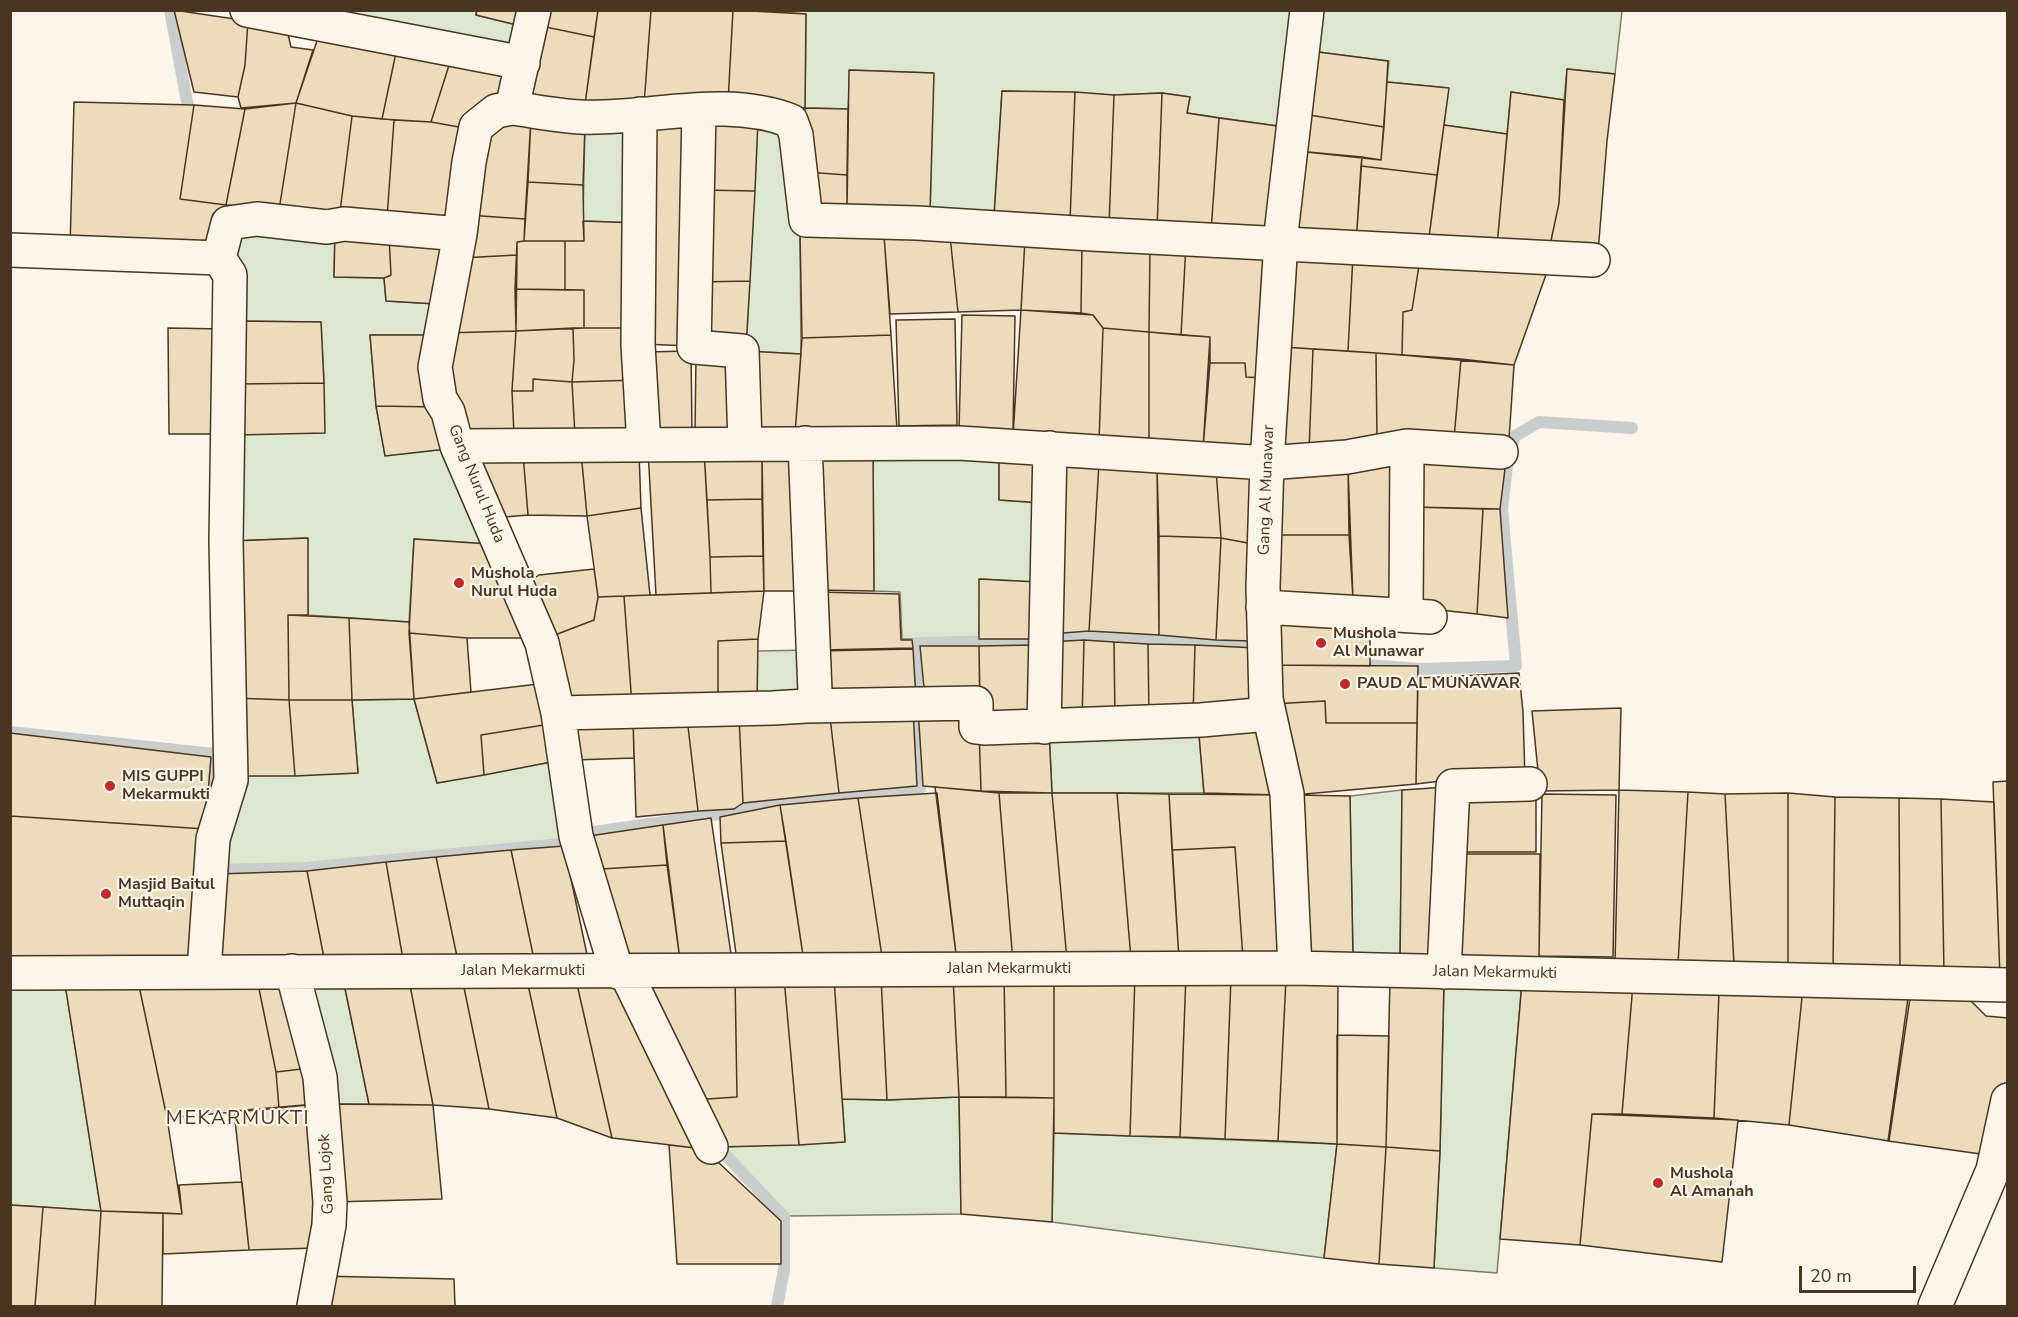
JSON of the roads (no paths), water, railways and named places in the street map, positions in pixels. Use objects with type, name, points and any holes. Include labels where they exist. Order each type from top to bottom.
[{"type":"street","points":[[247,10],[523,63]]},
{"type":"street","points":[[534,10],[512,108],[581,117],[755,110],[791,121],[796,135],[806,220],[917,223],[1593,260]]},
{"type":"street","name":"Gang Al Munawar","points":[[1295,968],[1287,794],[1266,699],[1263,607],[1267,463],[1281,244],[1307,10]]},
{"type":"street","name":"Gang Nurul Huda","points":[[512,108],[496,111],[476,128],[468,162],[460,234],[435,367],[440,399],[448,412],[457,446],[542,643],[558,713],[576,836],[621,971],[711,1147]]},
{"type":"street","points":[[699,111],[694,347],[742,351],[745,444]]},
{"type":"street","points":[[640,114],[638,345],[644,445]]},
{"type":"street","points":[[204,971],[213,839],[231,780],[226,542],[230,275],[219,258],[228,223],[257,219],[327,227],[344,224],[460,234]]},
{"type":"street","points":[[10,250],[219,258]]},
{"type":"street","points":[[805,443],[815,692],[811,702],[806,706]]},
{"type":"street","points":[[457,446],[959,443],[1267,463],[1347,458],[1407,446],[1501,452]]},
{"type":"street","points":[[1263,607],[1418,616],[1407,446]]},
{"type":"street","points":[[1044,726],[1050,448]]},
{"type":"street","points":[[558,713],[976,703],[976,727],[1201,720],[1269,714]]},
{"type":"street","points":[[1444,972],[1453,786],[1530,784]]},
{"type":"street","name":"Jalan Mekarmukti","points":[[10,973],[1295,968],[2007,985]]},
{"type":"street","name":"Gang Lojok","points":[[292,971],[320,1077],[330,1202],[329,1225],[314,1306]]},
{"type":"street","points":[[1935,1306],[1993,1170],[2007,1100]]},
{"type":"waterway","points":[[170,10],[190,118]]},
{"type":"waterway","points":[[1355,664],[1420,669],[1516,666],[1502,509],[1508,458],[1515,436],[1539,422],[1632,428]]},
{"type":"waterway","points":[[211,870],[305,868],[561,844],[586,833],[734,812],[754,805],[920,789],[916,704],[917,643],[1041,640],[1085,636],[1264,648]]},
{"type":"waterway","points":[[10,732],[214,754],[210,802]]},
{"type":"waterway","points":[[715,1144],[784,1217],[784,1270],[777,1306]]},
{"type":"place","name":"Mushola Nurul Huda","points":[[459,583]]},
{"type":"place","name":"Mushola Al Munawar","points":[[1321,643]]},
{"type":"place","name":"PAUD AL MUNAWAR","points":[[1345,684]]},
{"type":"place","name":"MIS GUPPI Mekarmukti","points":[[110,786]]},
{"type":"place","name":"Masjid Baitul Muttaqin","points":[[106,894]]},
{"type":"place","name":"Mushola Al Amanah","points":[[1658,1183]]},
{"type":"district","name":"MEKARMUKTI","points":[[238,1119]]}]
